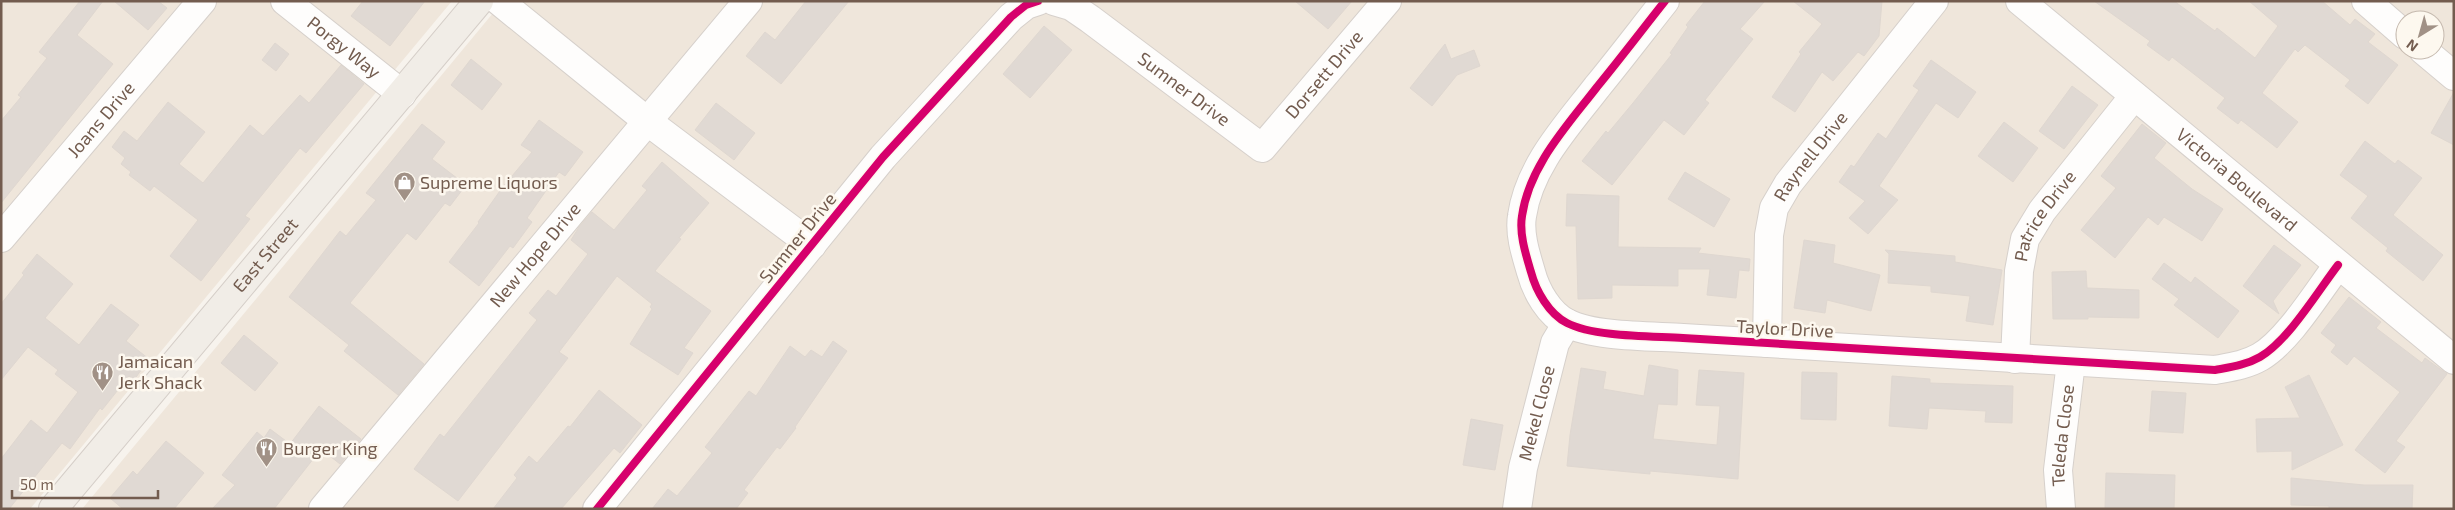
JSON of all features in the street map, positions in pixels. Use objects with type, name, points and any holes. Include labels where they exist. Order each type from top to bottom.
[{"type":"main road","name":"East Street","points":[[52,509],[402,94],[478,1]]},
{"type":"street","name":"Joans Drive","points":[[1,238],[202,1]]},
{"type":"street","name":"Porgy Way","points":[[285,1],[402,94]]},
{"type":"street","points":[[499,1],[647,121],[812,245]]},
{"type":"street","name":"New Hope Drive","points":[[323,509],[748,1]]},
{"type":"street","name":"Sumner Drive","points":[[596,509],[883,157],[1005,24],[1026,5],[1038,1]]},
{"type":"street","name":"Sumner Drive","points":[[1054,1],[1071,6],[1090,19],[1262,148]]},
{"type":"street","name":"Dorsett Drive","points":[[1262,148],[1386,1]]},
{"type":"street","name":"Taylor Drive","points":[[1665,1],[1550,146],[1528,191],[1522,218],[1525,250],[1532,278],[1546,304],[1555,315],[1567,323],[1600,332],[2215,370],[2239,366],[2260,357],[2279,342],[2338,265]]},
{"type":"street","name":"Raynell Drive","points":[[1767,343],[1769,235],[1774,208],[1788,184],[1934,1]]},
{"type":"street","name":"Victoria Boulevard","points":[[2020,1],[2454,360]]},
{"type":"street","points":[[2366,1],[2395,26]]},
{"type":"street","points":[[2435,60],[2454,76]]},
{"type":"street","name":"Patrice Drive","points":[[2015,359],[2019,271],[2025,239],[2042,211],[2134,96]]},
{"type":"street","name":"Mekel Close","points":[[1517,509],[1523,468],[1555,344],[1567,323]]},
{"type":"street","name":"Teleda Close","points":[[2060,509],[2058,470],[2071,362]]},
{"type":"shaded area","points":[[1,1],[452,1],[30,509],[1,509]]},
{"type":"shaded area","points":[[503,1],[2454,1],[2454,509],[82,509]]},
{"type":"building","points":[[80,1],[103,1],[77,35],[113,64],[1,203],[1,121],[21,97],[18,95],[47,58],[39,52]]},
{"type":"building","points":[[114,1],[158,1],[167,8],[148,30]]},
{"type":"building","points":[[363,1],[425,1],[390,46],[351,16]]},
{"type":"building","points":[[806,1],[849,1],[781,84],[746,56],[765,32],[775,40]]},
{"type":"building","points":[[1295,1],[1352,1],[1328,29]]},
{"type":"building","points":[[1705,1],[1765,1],[1740,29],[1753,39],[1705,100],[1709,103],[1684,135],[1664,120],[1612,185],[1582,161],[1606,131],[1608,133],[1672,54],[1670,53],[1688,27],[1686,25]]},
{"type":"building","points":[[1793,1],[1882,1],[1879,36],[1864,56],[1858,52],[1833,81],[1822,72],[1795,112],[1772,97],[1801,54],[1799,52],[1822,24]]},
{"type":"building","points":[[2094,1],[2174,1],[2215,31],[2217,28],[2255,58],[2278,26],[2249,1],[2322,1],[2350,25],[2355,19],[2375,34],[2368,42],[2398,65],[2368,104],[2345,86],[2350,80],[2305,45],[2298,52],[2295,49],[2262,93],[2298,122],[2277,148],[2241,120],[2238,124],[2217,108],[2225,98],[2172,57],[2169,61],[2147,45],[2150,41]]},
{"type":"building","points":[[1044,26],[1072,50],[1030,98],[1003,74]]},
{"type":"building","points":[[275,43],[289,54],[276,71],[262,60]]},
{"type":"building","points":[[1445,44],[1451,59],[1474,50],[1480,66],[1457,75],[1432,106],[1410,88]]},
{"type":"building","points":[[471,59],[502,84],[482,110],[451,85]]},
{"type":"building","points":[[1931,60],[1976,92],[1958,118],[1936,103],[1879,186],[1898,200],[1868,234],[1849,218],[1865,201],[1839,182],[1851,165],[1854,167],[1878,133],[1886,139],[1919,90],[1913,86]]},
{"type":"building","points":[[341,65],[364,84],[306,153],[300,148],[245,216],[250,219],[201,281],[170,256],[198,220],[154,186],[150,191],[129,175],[131,172],[121,164],[125,158],[112,147],[124,131],[137,141],[168,102],[205,132],[179,164],[203,183],[250,125],[263,136],[300,95],[309,103]]},
{"type":"building","points":[[2072,86],[2098,105],[2064,149],[2039,131]]},
{"type":"building","points":[[2454,92],[2454,145],[2431,133]]},
{"type":"building","points":[[716,103],[755,133],[734,160],[695,130]]},
{"type":"building","points":[[539,120],[583,152],[565,176],[559,172],[527,218],[532,222],[513,248],[510,246],[479,286],[449,262],[479,223],[502,188],[532,152],[521,145]]},
{"type":"building","points":[[2004,122],[2038,148],[2013,182],[1978,156]]},
{"type":"building","points":[[422,124],[445,142],[432,159],[466,185],[450,206],[445,203],[416,240],[407,233],[350,303],[424,364],[398,395],[344,351],[349,345],[289,297],[340,231],[346,236],[376,200],[366,193]]},
{"type":"building","points":[[2142,124],[2166,143],[2154,158],[2192,189],[2223,209],[2202,241],[2164,217],[2158,225],[2148,217],[2115,258],[2081,230],[2116,188],[2101,176]]},
{"type":"building","points":[[2365,141],[2395,164],[2398,160],[2422,178],[2393,215],[2443,255],[2423,281],[2386,251],[2388,248],[2351,218],[2368,196],[2340,175]]},
{"type":"building","points":[[662,162],[709,203],[679,238],[681,239],[655,271],[711,311],[684,348],[693,353],[678,375],[630,344],[652,309],[650,307],[652,304],[617,276],[559,352],[568,358],[458,501],[414,469],[440,434],[444,437],[537,320],[529,313],[548,290],[556,296],[588,254],[571,240],[579,227],[592,212],[614,230],[647,190],[642,186]]},
{"type":"building","points":[[1685,172],[1730,199],[1714,227],[1668,199]]},
{"type":"building","points":[[1567,194],[1619,196],[1618,247],[1701,248],[1698,253],[1750,259],[1749,271],[1739,270],[1736,298],[1707,295],[1710,269],[1678,269],[1678,286],[1612,285],[1612,298],[1578,299],[1576,226],[1566,226]]},
{"type":"building","points":[[1804,240],[1835,245],[1833,263],[1880,275],[1871,311],[1827,300],[1825,313],[1794,308]]},
{"type":"building","points":[[2274,245],[2301,265],[2273,301],[2279,314],[2243,286]]},
{"type":"building","points":[[1885,250],[1955,256],[1955,262],[2002,270],[1993,325],[1966,321],[1970,296],[1931,292],[1931,286],[1888,283],[1889,254]]},
{"type":"building","points":[[37,254],[73,284],[45,318],[79,345],[111,304],[139,325],[126,341],[149,359],[134,380],[129,376],[102,410],[100,408],[70,449],[62,443],[9,509],[1,509],[1,459],[31,420],[47,433],[78,392],[55,374],[58,370],[28,347],[1,380],[1,304],[24,275],[22,273]]},
{"type":"building","points":[[2164,263],[2191,283],[2195,277],[2239,311],[2218,338],[2174,305],[2179,299],[2152,279]]},
{"type":"building","points":[[2086,271],[2087,288],[2139,290],[2139,318],[2088,317],[2088,319],[2053,319],[2052,272]]},
{"type":"building","points":[[2349,297],[2381,322],[2376,328],[2422,363],[2425,358],[2447,374],[2396,441],[2405,447],[2385,473],[2355,450],[2400,392],[2354,356],[2347,365],[2331,352],[2336,345],[2321,333]]},
{"type":"building","points":[[244,335],[278,363],[255,391],[221,363]]},
{"type":"building","points":[[833,341],[847,351],[796,428],[780,449],[777,447],[744,490],[748,493],[736,509],[652,509],[668,489],[677,496],[712,453],[705,447],[749,391],[756,396],[790,346],[805,357],[811,350],[822,357]]},
{"type":"building","points":[[1649,365],[1678,370],[1677,405],[1658,404],[1653,439],[1717,445],[1720,406],[1696,405],[1699,370],[1744,373],[1738,479],[1650,471],[1650,474],[1567,466],[1581,368],[1606,372],[1603,389],[1644,396]]},
{"type":"building","points":[[1802,372],[1837,373],[1836,420],[1801,419]]},
{"type":"building","points":[[2309,375],[2343,445],[2292,470],[2292,451],[2257,452],[2256,419],[2300,418],[2285,387]]},
{"type":"building","points":[[1892,376],[1930,379],[1930,383],[2013,386],[2012,423],[1985,422],[1986,411],[1929,408],[1927,429],[1889,426]]},
{"type":"building","points":[[599,390],[642,425],[620,453],[614,448],[561,509],[493,509],[517,478],[514,475],[529,456],[537,463],[568,426],[570,427]]},
{"type":"building","points":[[2152,391],[2186,393],[2183,433],[2149,431]]},
{"type":"building","points":[[319,406],[361,439],[340,464],[321,449],[274,509],[212,509],[235,485],[222,475],[257,432],[264,438],[270,429],[290,444]]},
{"type":"building","points":[[1471,419],[1503,425],[1495,470],[1463,465]]},
{"type":"building","points":[[166,441],[204,473],[174,509],[123,509],[110,498],[133,471],[137,475]]},
{"type":"building","points":[[2106,473],[2175,475],[2174,509],[2105,509]]},
{"type":"building","points":[[2291,478],[2364,485],[2413,485],[2412,509],[2329,509],[2329,506],[2291,505]]},
{"type":"cycle path","points":[[597,509],[883,157],[1011,17],[1026,5],[1038,1]]},
{"type":"cycle path","points":[[1665,1],[1551,147],[1532,180],[1526,198],[1521,223],[1522,237],[1536,287],[1554,314],[1578,328],[1623,335],[2215,370],[2249,362],[2271,350],[2292,328],[2338,265]]},
{"type":"place","name":"Supreme Liquors","points":[[404,202]]},
{"type":"place","name":"Jamaican Jerk Shack","points":[[102,391]]},
{"type":"place","name":"Burger King","points":[[267,468]]}]
